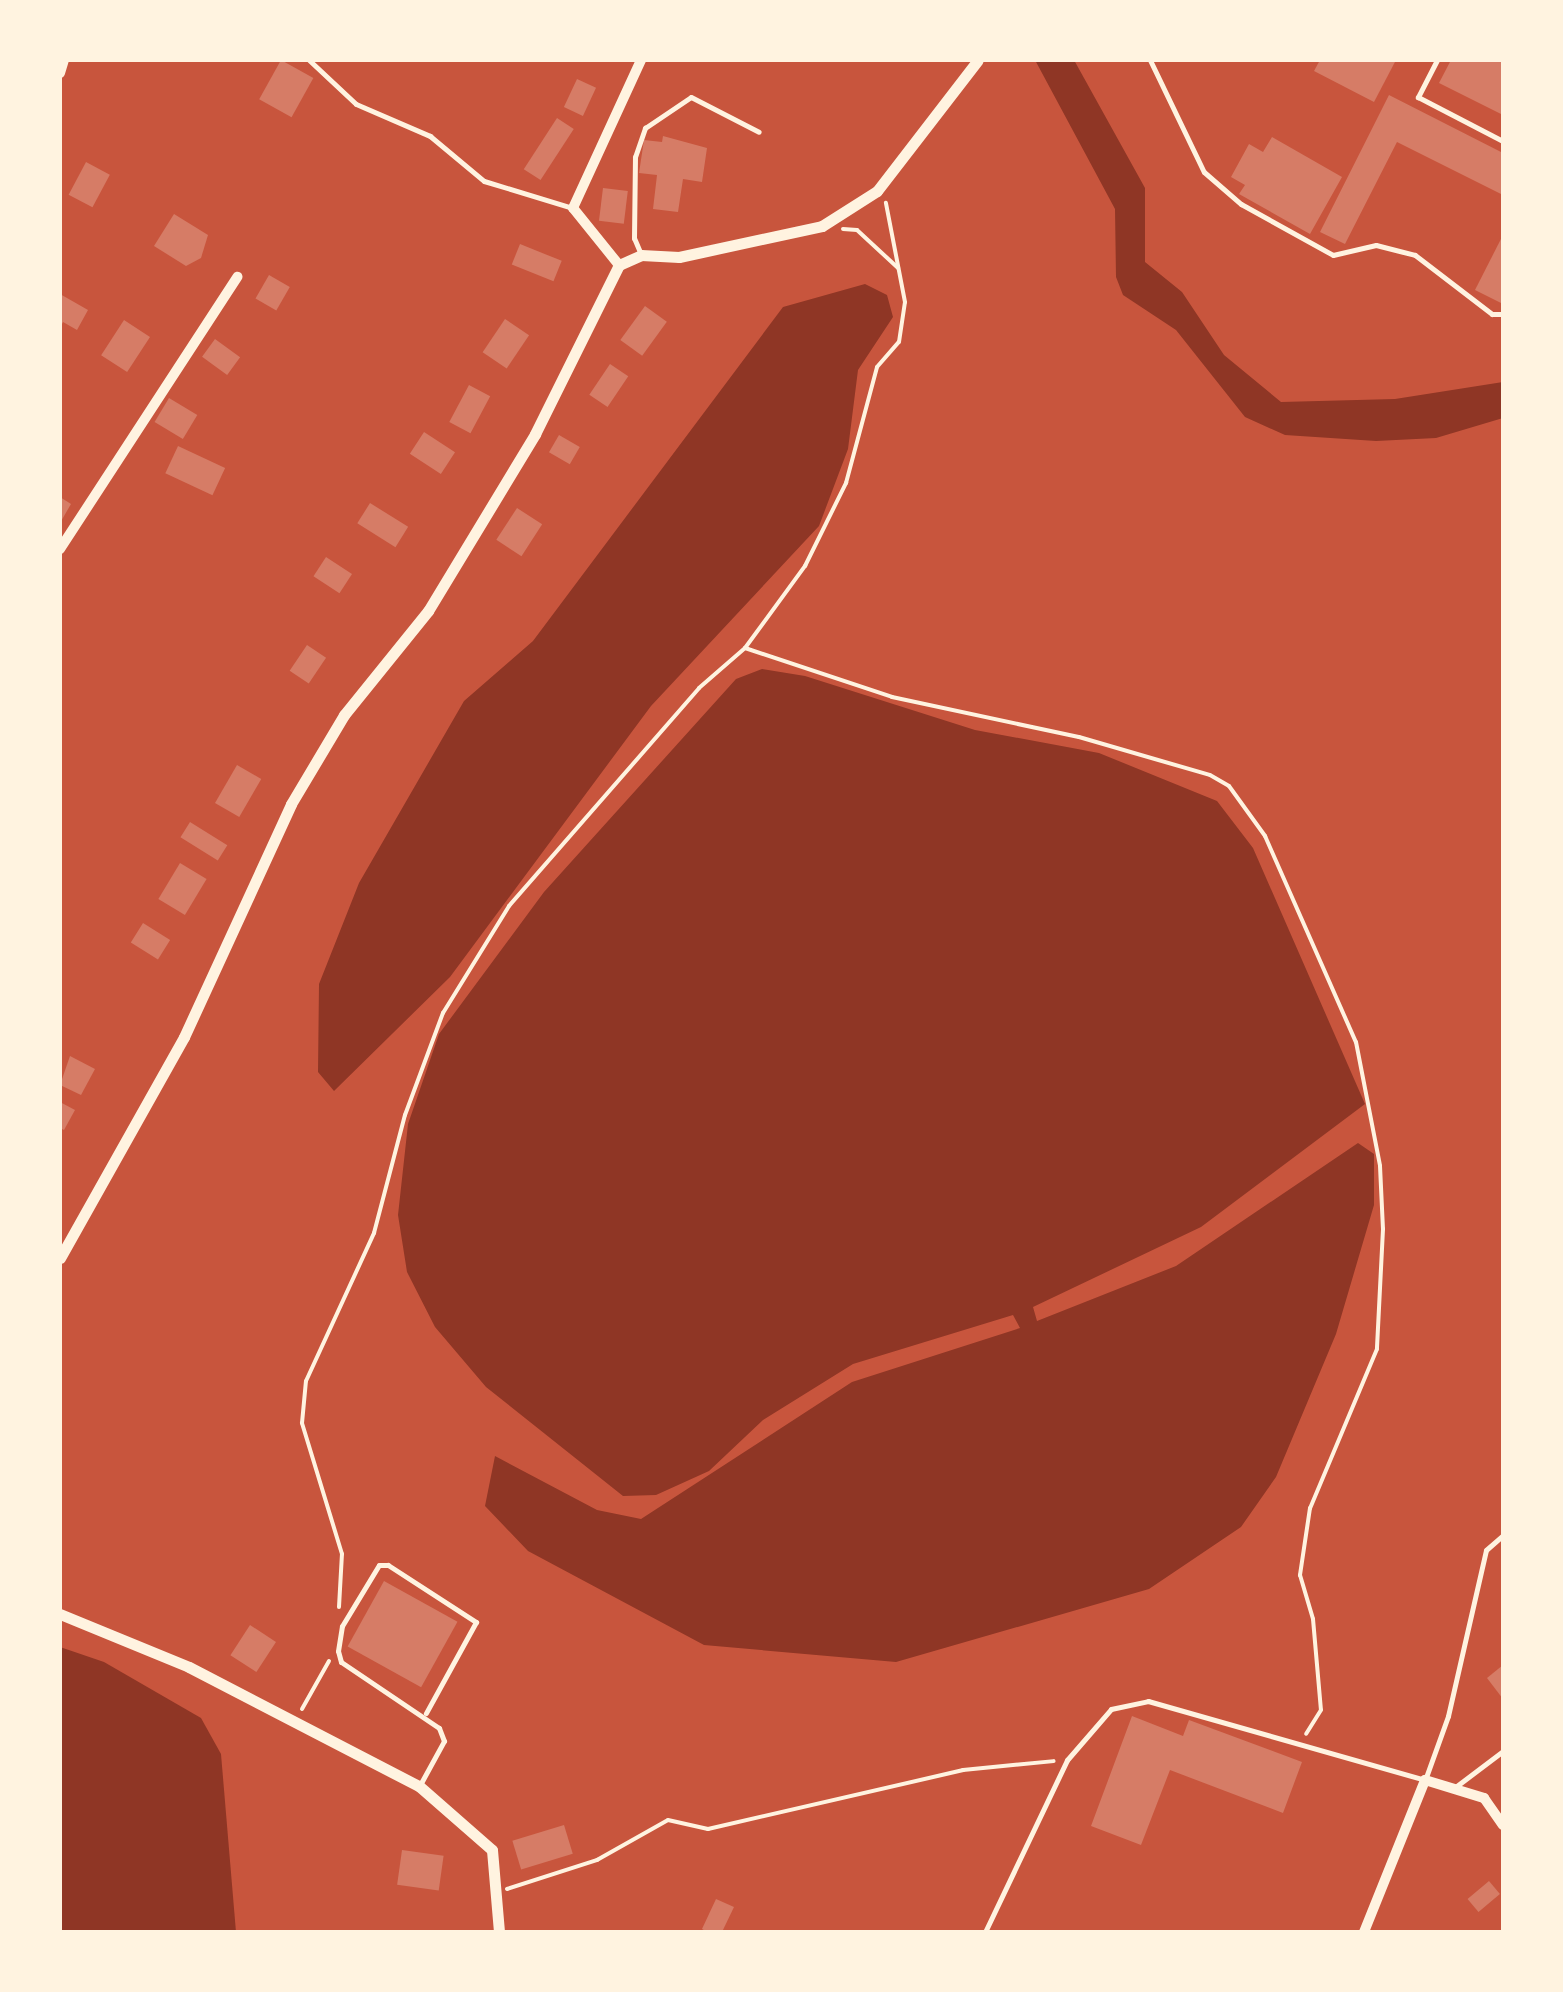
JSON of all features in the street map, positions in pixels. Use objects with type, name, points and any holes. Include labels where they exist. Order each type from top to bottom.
[{"type":"street","points":[[60,74],[64,60]]},
{"type":"street","points":[[619,265],[573,208],[641,60]]},
{"type":"street","points":[[60,1258],[184,1037],[290,804],[344,714],[428,611],[543,419],[619,265],[642,255],[680,256],[822,226],[878,191],[978,60]]},
{"type":"street","points":[[60,549],[237,276]]},
{"type":"street","points":[[60,1614],[189,1668],[419,1786],[492,1850],[499,1932]]},
{"type":"street","points":[[1364,1932],[1426,1780],[1484,1798],[1503,1824]]},
{"type":"lane","points":[[308,60],[356,104],[430,136],[484,181],[573,208]]},
{"type":"lane","points":[[1150,60],[1204,172],[1241,204],[1333,254],[1376,245],[1414,256],[1492,314],[1503,314]]},
{"type":"lane","points":[[1436,60],[1418,97],[1503,140]]},
{"type":"lane","points":[[642,255],[634,238],[635,157],[645,128],[691,98],[758,132]]},
{"type":"lane","points":[[986,1932],[1067,1760],[1111,1709],[1148,1701],[1426,1780],[1448,1716],[1486,1550],[1503,1536]]},
{"type":"lane","points":[[419,1786],[444,1742],[426,1713],[341,1662],[342,1626],[378,1565],[410,1577],[476,1622],[426,1713]]},
{"type":"lane","points":[[1454,1788],[1503,1750]]},
{"type":"path","points":[[339,1608],[342,1554],[302,1422],[306,1382],[374,1234],[405,1115],[442,1012],[509,906],[700,688],[746,648],[805,566],[846,483],[877,368],[899,342],[905,302],[890,208],[878,191]]},
{"type":"path","points":[[822,226],[857,230],[898,268]]},
{"type":"path","points":[[746,648],[892,697],[1094,741],[1210,776],[1229,786],[1265,836],[1356,1042],[1378,1150],[1383,1229],[1377,1348],[1310,1508],[1300,1575],[1313,1620],[1321,1710],[1298,1744]]},
{"type":"path","points":[[295,1722],[326,1672],[333,1644]]},
{"type":"path","points":[[498,1892],[597,1860],[668,1820],[708,1829],[962,1770],[1067,1760]]},
{"type":"shaded area","points":[[1035,60],[1074,60],[1145,188],[1145,262],[1182,292],[1224,355],[1281,402],[1395,399],[1503,382],[1503,418],[1436,438],[1376,441],[1285,435],[1245,417],[1176,330],[1123,295],[1116,277],[1115,209]]},
{"type":"shaded area","points":[[865,284],[887,295],[893,317],[858,370],[848,449],[819,526],[651,706],[450,977],[334,1091],[318,1072],[319,984],[359,883],[464,701],[533,641],[783,307]]},
{"type":"shaded area","points":[[762,669],[805,676],[975,730],[1099,753],[1217,801],[1253,848],[1365,1104],[1201,1227],[1033,1307],[1037,1321],[1176,1266],[1358,1143],[1374,1154],[1374,1205],[1336,1334],[1276,1477],[1241,1527],[1149,1589],[896,1662],[704,1645],[528,1551],[485,1506],[495,1456],[597,1510],[641,1519],[852,1382],[1020,1328],[1013,1315],[853,1364],[763,1420],[709,1471],[656,1495],[623,1496],[486,1387],[435,1327],[407,1272],[398,1215],[408,1124],[439,1034],[544,892],[736,679]]},
{"type":"shaded area","points":[[60,1647],[104,1662],[201,1718],[221,1754],[236,1932],[60,1932]]},
{"type":"building","points":[[281,60],[313,78],[292,117],[259,99]]},
{"type":"building","points":[[1320,60],[1396,60],[1374,102],[1314,71]]},
{"type":"building","points":[[1451,60],[1503,60],[1503,115],[1439,83]]},
{"type":"building","points":[[577,79],[596,88],[583,116],[564,107]]},
{"type":"building","points":[[1389,95],[1503,153],[1503,195],[1397,142],[1345,244],[1320,232]]},
{"type":"building","points":[[557,118],[574,129],[541,180],[524,169]]},
{"type":"building","points":[[663,136],[707,148],[702,182],[683,179],[678,212],[653,209],[657,175],[639,173],[644,140],[662,142]]},
{"type":"building","points":[[1272,137],[1342,177],[1310,234],[1239,194],[1245,185],[1231,177],[1249,144],[1263,152]]},
{"type":"building","points":[[86,162],[110,175],[92,207],[69,195]]},
{"type":"building","points":[[603,188],[628,191],[624,224],[599,221]]},
{"type":"building","points":[[174,214],[208,235],[201,258],[186,266],[154,246]]},
{"type":"building","points":[[1503,235],[1503,304],[1475,290]]},
{"type":"building","points":[[520,244],[562,261],[553,281],[512,264]]},
{"type":"building","points":[[269,275],[290,287],[276,310],[256,298]]},
{"type":"building","points":[[60,294],[88,310],[77,330],[63,322],[60,328]]},
{"type":"building","points":[[645,306],[667,322],[642,356],[620,340]]},
{"type":"building","points":[[505,319],[529,335],[507,368],[483,352]]},
{"type":"building","points":[[124,320],[150,337],[127,372],[101,355]]},
{"type":"building","points":[[215,339],[240,357],[227,375],[202,357]]},
{"type":"building","points":[[610,364],[628,376],[608,407],[589,395]]},
{"type":"building","points":[[469,385],[490,396],[470,433],[449,422]]},
{"type":"building","points":[[169,398],[197,415],[183,439],[155,422]]},
{"type":"building","points":[[424,432],[455,452],[441,474],[410,454]]},
{"type":"building","points":[[559,435],[580,447],[570,464],[549,452]]},
{"type":"building","points":[[178,446],[225,468],[212,495],[165,473]]},
{"type":"building","points":[[60,497],[71,504],[60,523]]},
{"type":"building","points":[[370,503],[408,527],[395,547],[357,523]]},
{"type":"building","points":[[517,508],[542,524],[521,556],[496,540]]},
{"type":"building","points":[[326,557],[352,574],[339,593],[313,576]]},
{"type":"building","points":[[307,645],[326,658],[309,684],[290,671]]},
{"type":"building","points":[[237,765],[261,779],[239,817],[215,803]]},
{"type":"building","points":[[190,822],[227,845],[218,861],[180,837]]},
{"type":"building","points":[[180,863],[207,879],[185,915],[158,899]]},
{"type":"building","points":[[143,923],[170,940],[158,959],[131,943]]},
{"type":"building","points":[[70,1056],[95,1069],[81,1095],[60,1085]]},
{"type":"building","points":[[60,1102],[75,1110],[64,1130],[60,1128]]},
{"type":"building","points":[[384,1581],[457,1622],[421,1687],[348,1647]]},
{"type":"building","points":[[250,1625],[276,1642],[256,1672],[230,1655]]},
{"type":"building","points":[[1503,1665],[1503,1699],[1487,1678]]},
{"type":"building","points":[[1132,1716],[1183,1736],[1189,1720],[1302,1762],[1283,1813],[1170,1770],[1141,1845],[1091,1826]]},
{"type":"building","points":[[564,1825],[573,1854],[521,1869],[512,1841]]},
{"type":"building","points":[[402,1850],[444,1856],[439,1891],[397,1885]]},
{"type":"building","points":[[1489,1881],[1500,1894],[1478,1912],[1468,1899]]},
{"type":"building","points":[[716,1899],[734,1907],[722,1932],[707,1932],[702,1929]]}]
